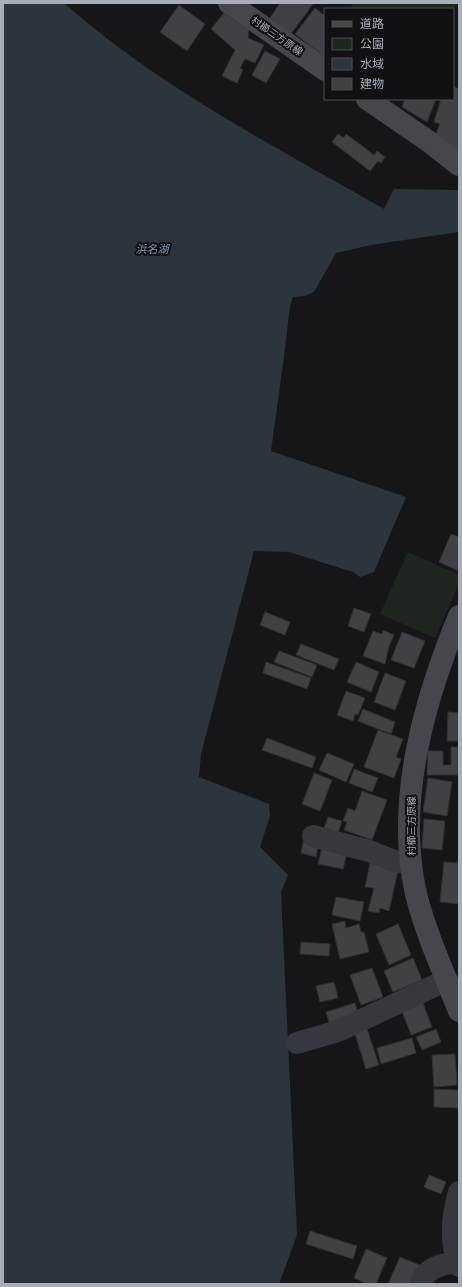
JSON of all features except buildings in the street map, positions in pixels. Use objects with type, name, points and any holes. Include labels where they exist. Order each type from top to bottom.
[{"type":"main road","name":"村櫛三方原線","points":[[229,3],[324,69]]},
{"type":"main road","points":[[368,100],[431,143],[459,165]]},
{"type":"main road","name":"村櫛三方原線","points":[[459,616],[438,671],[422,727],[409,811],[409,839],[416,894],[424,921],[459,1011]]},
{"type":"street","points":[[313,836],[369,851],[397,862],[411,861]]},
{"type":"street","points":[[297,1043],[338,1031],[447,980]]},
{"type":"street","points":[[420,1284],[427,1272],[434,1268],[458,1264],[454,1245],[453,1228],[454,1212],[459,1192]]},
{"type":"green space","points":[[352,3],[458,3],[454,9],[351,8]]},
{"type":"green space","points":[[408,552],[459,575],[459,584],[435,638],[380,614]]},
{"type":"water","name":"浜名湖","points":[[3,3],[64,3],[139,62],[218,114],[384,209],[394,189],[459,190],[459,232],[371,245],[336,253],[314,292],[305,296],[293,297],[290,306],[271,451],[406,497],[374,572],[360,577],[353,572],[289,552],[254,551],[201,754],[199,777],[269,804],[270,816],[260,847],[288,875],[281,892],[297,1235],[279,1284],[3,1284]]}]
